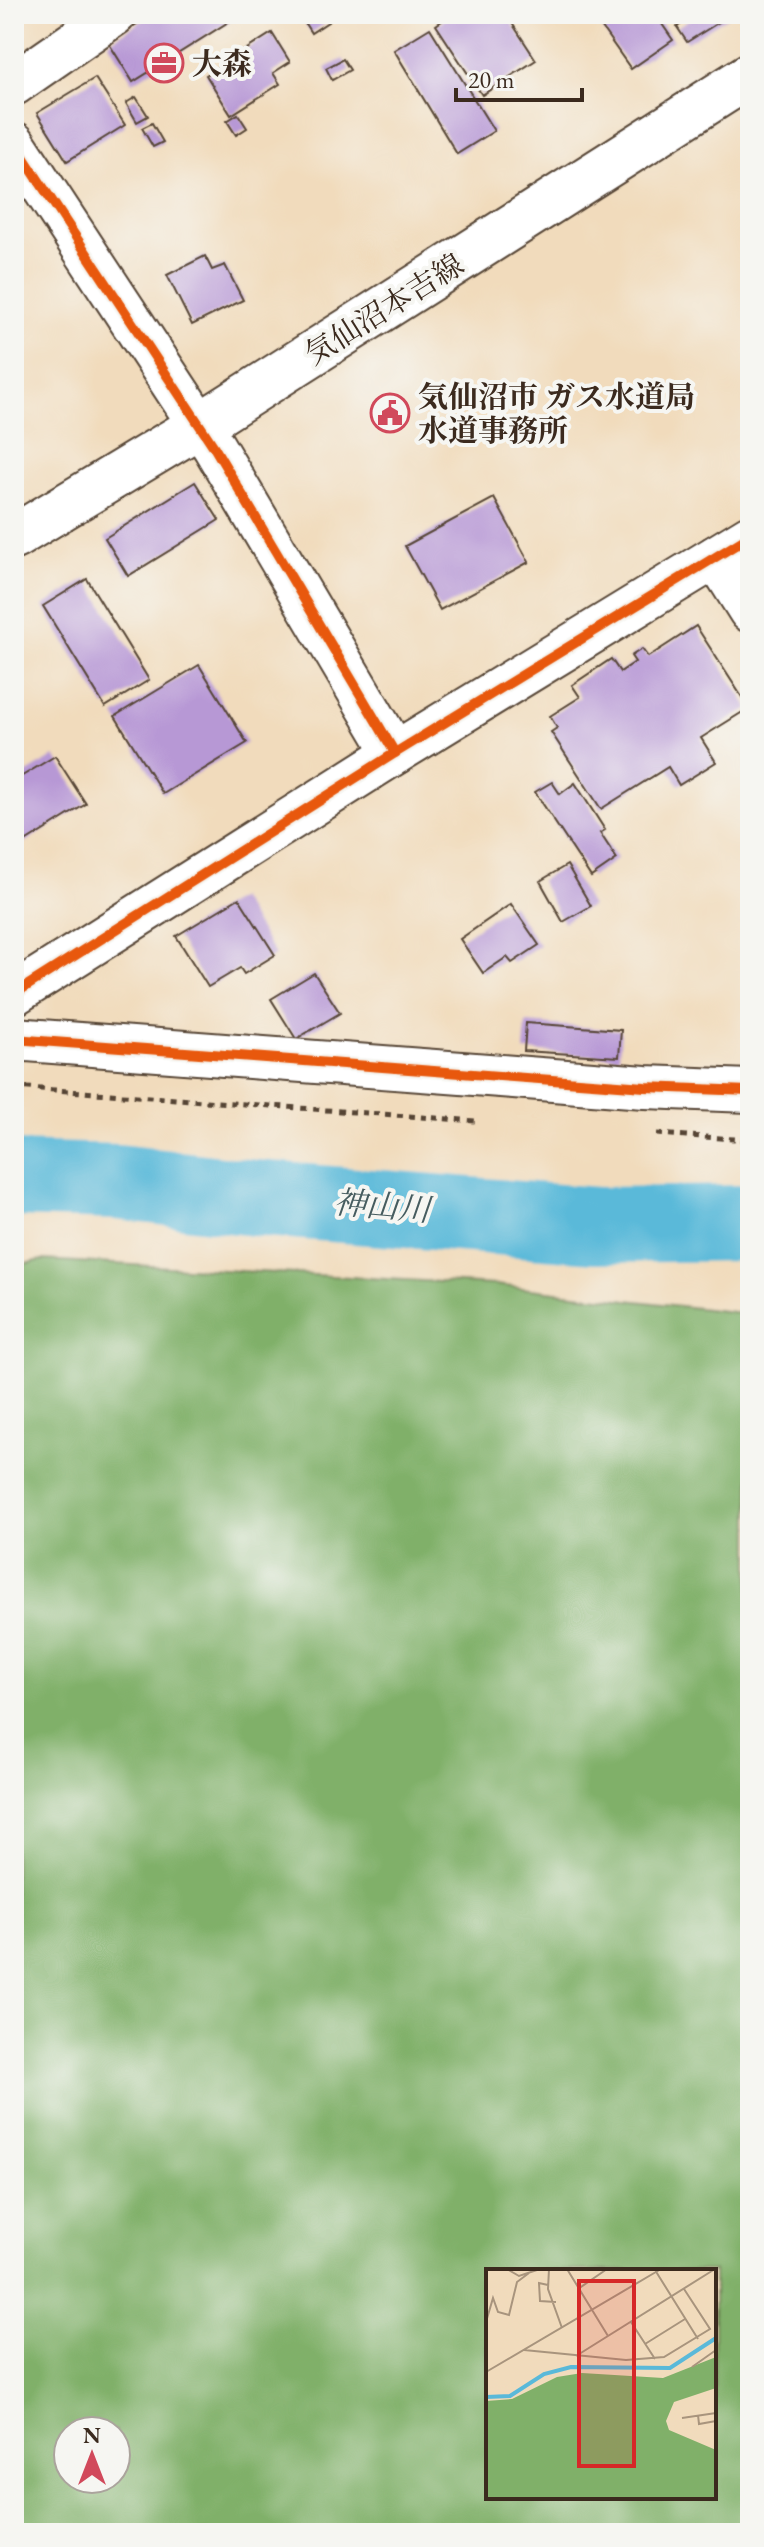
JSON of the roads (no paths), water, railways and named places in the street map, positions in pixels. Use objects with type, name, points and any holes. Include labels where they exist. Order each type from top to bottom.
[{"type":"main road","name":"気仙沼本吉線","points":[[14,537],[200,425],[750,75]]},
{"type":"street","points":[[14,84],[115,14]]},
{"type":"street","points":[[14,143],[200,425],[395,753]]},
{"type":"street","points":[[14,994],[395,753],[733,547],[750,611]]},
{"type":"street","points":[[14,1039],[645,1087],[750,1091]]},
{"type":"waterway","name":"神山川","points":[[14,1179],[117,1182],[255,1198],[596,1225],[750,1223]]},
{"type":"place","name":"大森","points":[[164,63]]},
{"type":"place","name":"気仙沼市 ガス水道局 水道事務所","points":[[390,413]]}]
